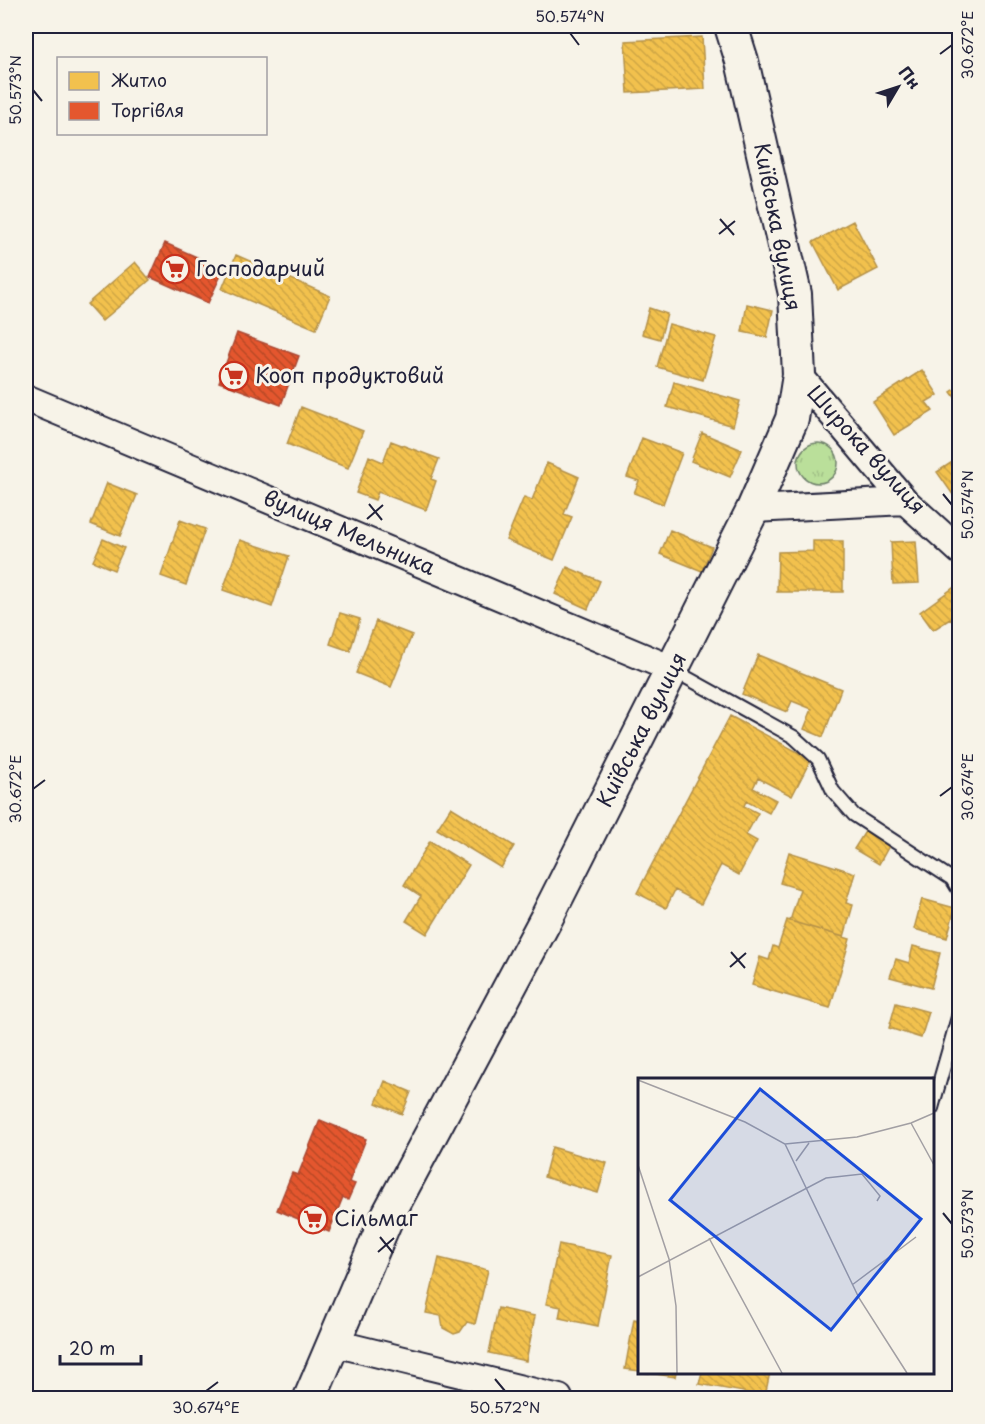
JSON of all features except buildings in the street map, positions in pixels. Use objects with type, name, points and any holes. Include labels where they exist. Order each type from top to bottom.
[{"type":"street","name":"Київська вулиця","points":[[310,1398],[388,1215],[547,917],[753,509],[792,419],[799,375],[795,294],[742,61],[731,26]]},
{"type":"street","name":"Широка вулиця","points":[[799,375],[905,501],[960,550]]},
{"type":"street","name":"вулиця Мельника","points":[[26,398],[672,669]]},
{"type":"street","points":[[753,509],[905,501]]},
{"type":"street","points":[[334,1343],[559,1398]]},
{"type":"lane","points":[[672,669],[794,737],[818,759],[833,791],[854,815],[952,879],[960,892]]},
{"type":"lane","points":[[934,1104],[960,1010]]},
{"type":"green space","points":[[818,443],[832,449],[838,463],[832,477],[818,483],[804,477],[798,463],[804,449]]},
{"type":"place","name":"Господарчий","points":[[175,269]]},
{"type":"place","name":"Кооп продуктовий","points":[[234,376]]},
{"type":"place","name":"Сільмаг","points":[[313,1219]]}]
